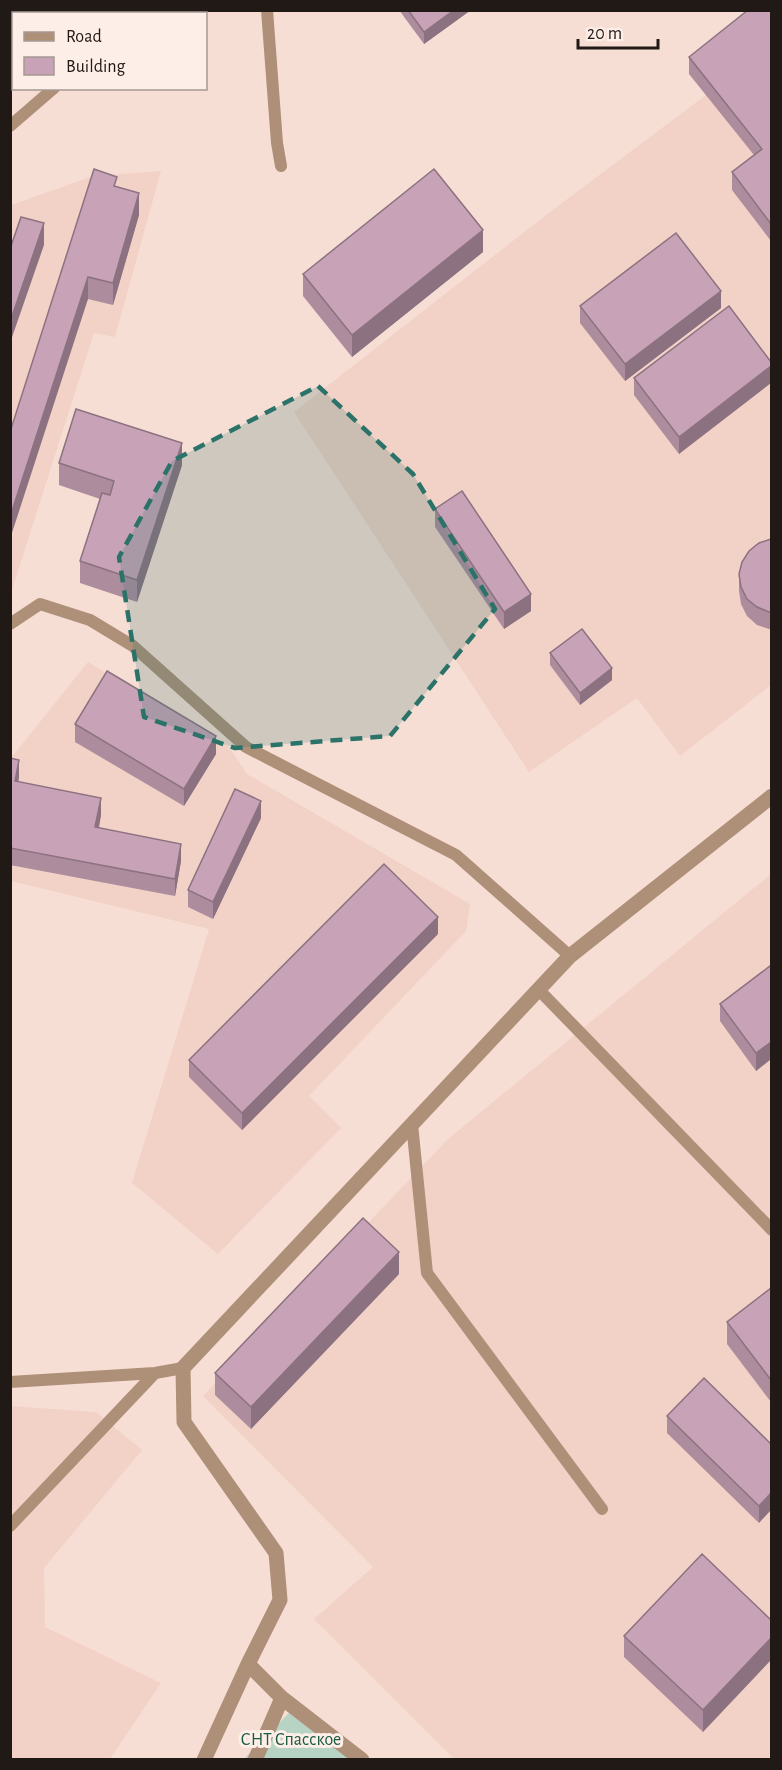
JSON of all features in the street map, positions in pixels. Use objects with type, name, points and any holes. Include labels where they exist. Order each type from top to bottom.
[{"type":"street","points":[[204,1760],[280,1600],[276,1553],[184,1422],[183,1368],[570,956],[771,796]]},
{"type":"street","points":[[248,1664],[282,1698],[362,1760]]},
{"type":"street","points":[[255,1760],[282,1698]]},
{"type":"lane","points":[[267,10],[277,143],[281,166]]},
{"type":"lane","points":[[10,126],[52,90]]},
{"type":"lane","points":[[10,624],[40,604],[90,620],[133,646],[246,747],[456,855],[570,956]]},
{"type":"lane","points":[[538,989],[771,1230]]},
{"type":"lane","points":[[412,1124],[427,1273],[602,1509]]},
{"type":"lane","points":[[10,1382],[155,1373],[183,1368]]},
{"type":"lane","points":[[10,1526],[155,1373]]},
{"type":"highlighted area","points":[[318,386],[413,474],[495,609],[390,736],[235,748],[144,717],[119,557],[172,461]]},
{"type":"shaded area","points":[[771,11],[771,685],[680,756],[637,698],[529,772],[294,412],[546,215],[706,95]]},
{"type":"shaded area","points":[[161,171],[115,337],[94,333],[11,593],[11,205],[93,176]]},
{"type":"shaded area","points":[[88,662],[229,747],[247,774],[470,904],[466,931],[309,1096],[341,1128],[218,1254],[132,1183],[209,929],[11,881],[11,758]]},
{"type":"shaded area","points":[[771,874],[771,1759],[454,1759],[314,1619],[373,1567],[203,1396],[448,1139]]},
{"type":"shaded area","points":[[10,1406],[96,1412],[142,1450],[44,1568],[45,1627],[161,1683],[110,1759],[11,1759]]},
{"type":"green space","name":"СНТ Спасское","points":[[289,1713],[350,1760],[243,1760]]},
{"type":"building","points":[[408,10],[454,10],[424,32]]},
{"type":"building","points":[[748,10],[771,10],[771,224],[732,172],[762,149],[689,57]]},
{"type":"building","points":[[94,169],[117,177],[114,186],[139,193],[113,283],[88,277],[10,517],[10,432]]},
{"type":"building","points":[[434,169],[483,230],[352,335],[303,274]]},
{"type":"building","points":[[21,217],[44,223],[10,322],[10,249]]},
{"type":"building","points":[[676,233],[721,291],[625,364],[580,306]]},
{"type":"building","points":[[729,306],[771,362],[771,366],[679,437],[634,378]]},
{"type":"building","points":[[76,409],[182,443],[137,580],[80,561],[102,493],[110,495],[114,481],[59,463]]},
{"type":"building","points":[[462,491],[531,594],[504,612],[435,509]]},
{"type":"building","points":[[771,539],[771,612],[769,612],[757,607],[747,599],[741,587],[739,574],[742,562],[749,551],[759,543]]},
{"type":"building","points":[[582,629],[612,668],[580,693],[550,653]]},
{"type":"building","points":[[107,671],[216,736],[184,789],[75,724]]},
{"type":"building","points":[[10,758],[19,760],[15,781],[101,798],[95,827],[181,844],[175,879],[10,848]]},
{"type":"building","points":[[235,789],[261,801],[213,902],[188,890]]},
{"type":"building","points":[[384,864],[438,917],[242,1113],[189,1060]]},
{"type":"building","points":[[770,966],[771,1042],[756,1053],[720,1004]]},
{"type":"building","points":[[363,1218],[399,1252],[251,1407],[215,1373]]},
{"type":"building","points":[[771,1288],[771,1380],[727,1322]]},
{"type":"building","points":[[704,1378],[771,1444],[771,1493],[759,1506],[667,1416]]},
{"type":"building","points":[[702,1554],[771,1620],[771,1638],[703,1710],[624,1636]]}]
